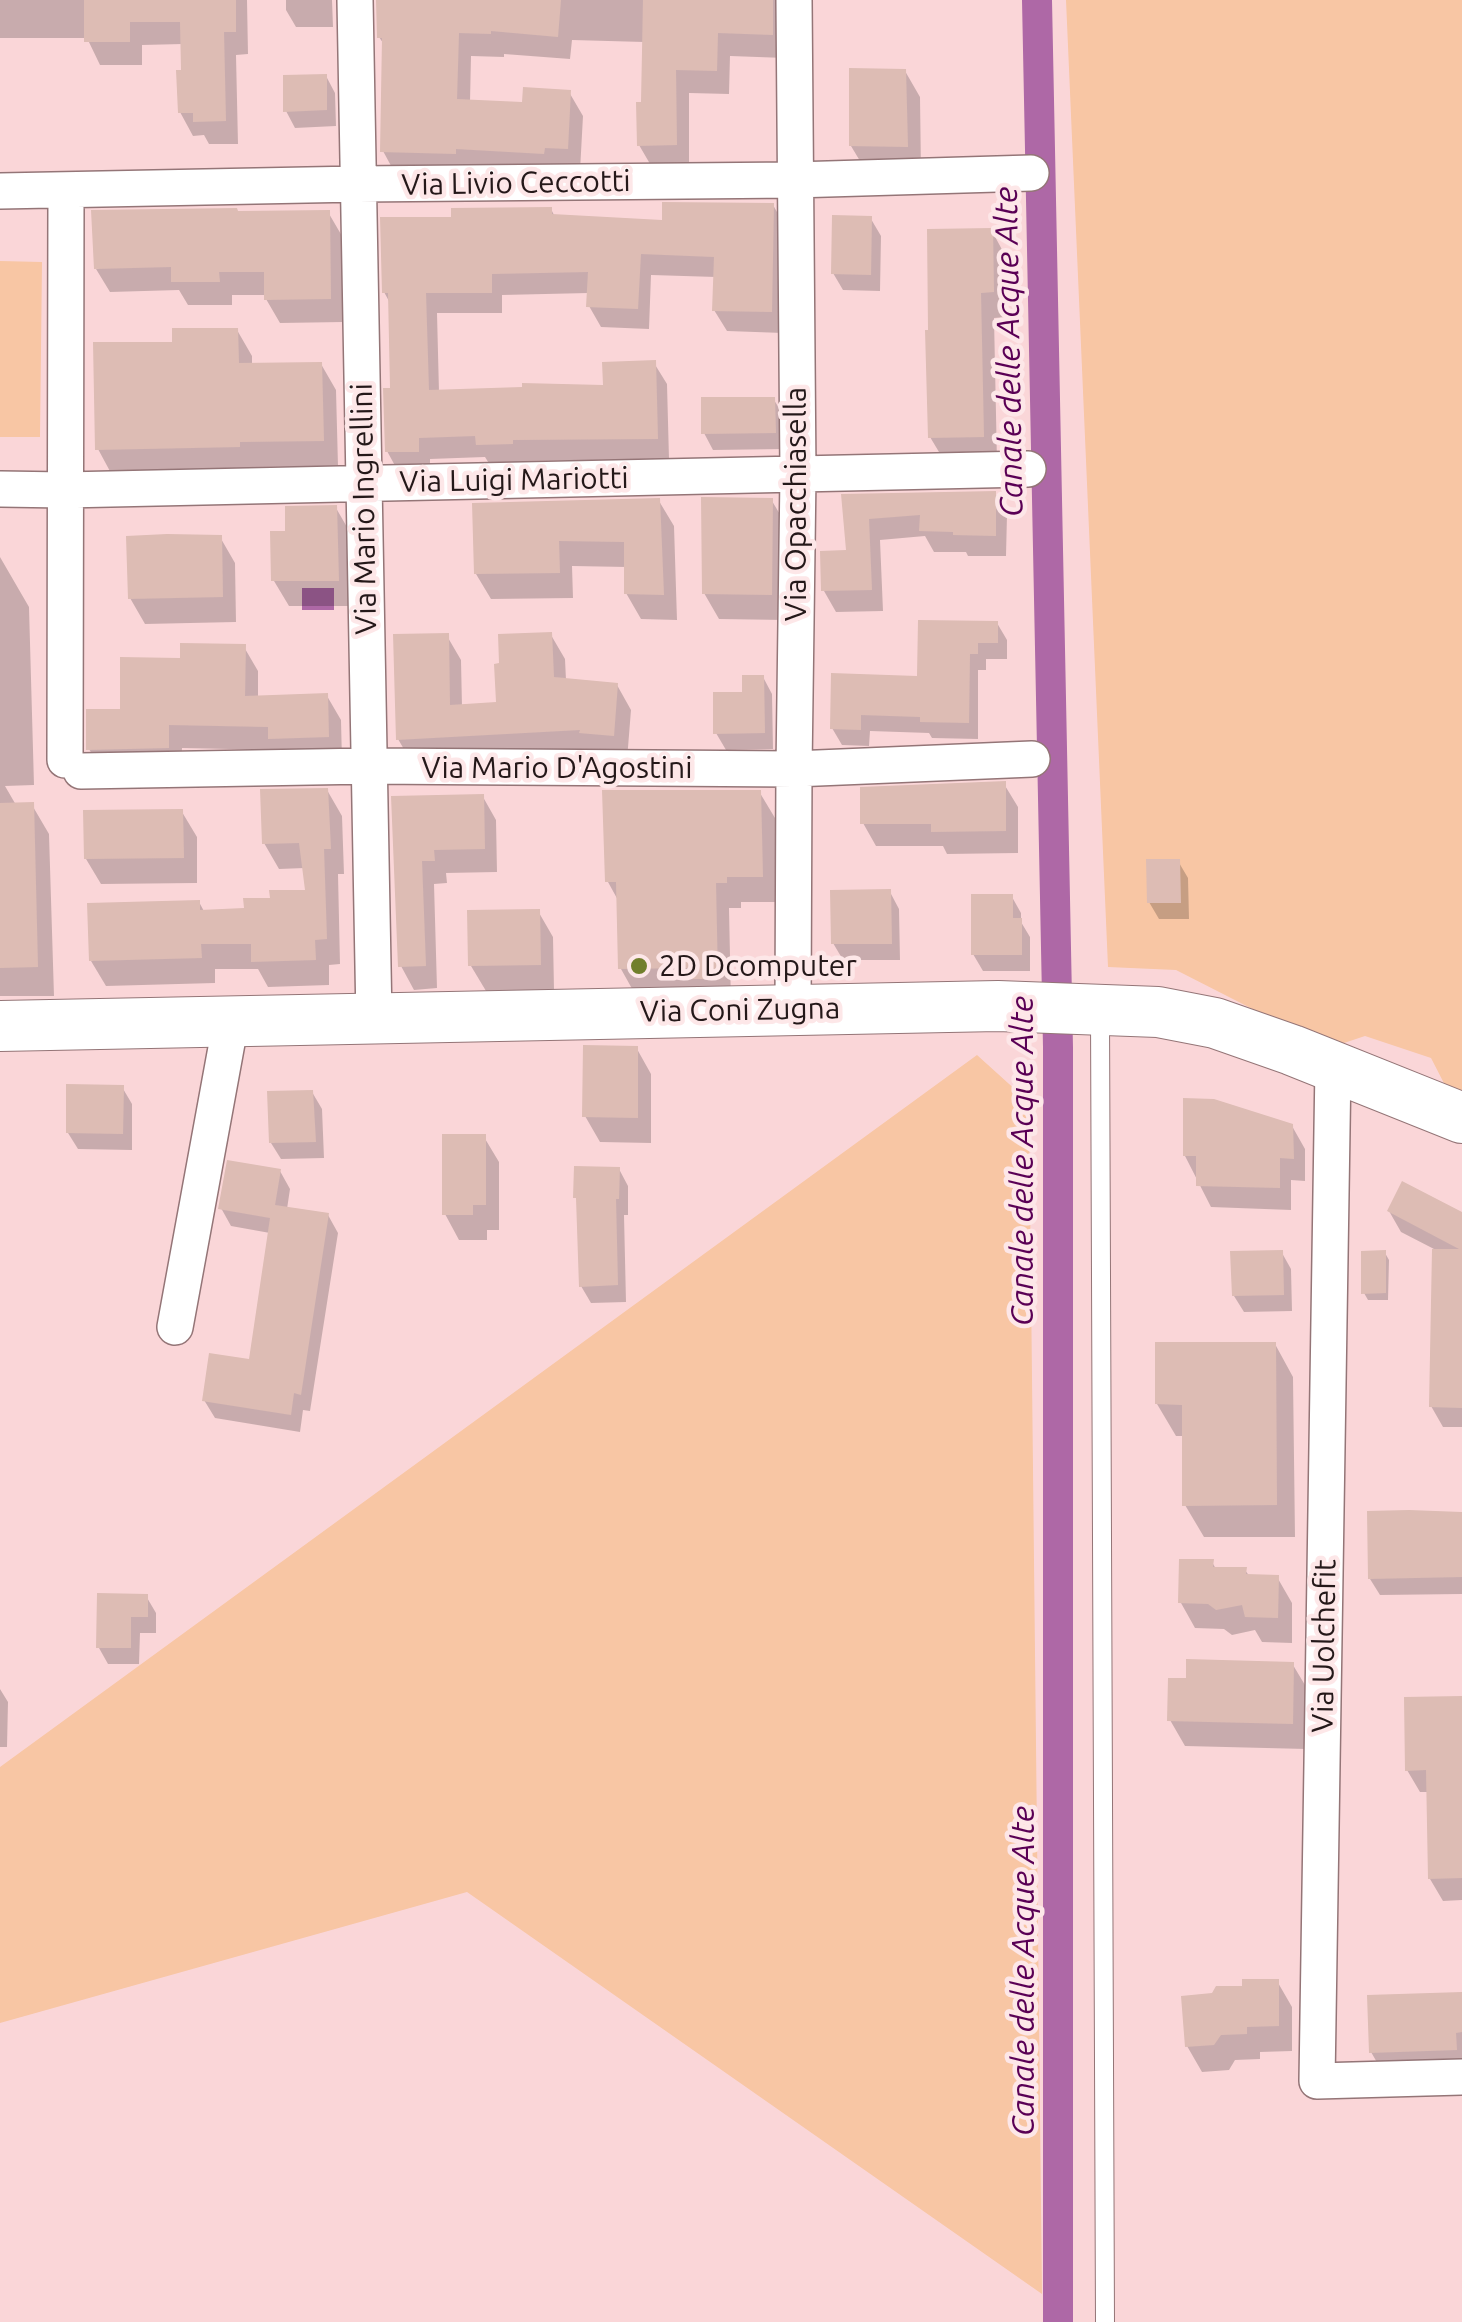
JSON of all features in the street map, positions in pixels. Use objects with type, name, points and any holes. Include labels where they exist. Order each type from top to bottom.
[{"type":"street","name":"Via Mario Ingrellini","points":[[355,0],[374,1019]]},
{"type":"street","name":"Via Opacchiasella","points":[[793,1009],[798,474],[794,0]]},
{"type":"street","name":"Via Livio Ceccotti","points":[[0,191],[1031,173]]},
{"type":"street","points":[[65,490],[66,191]]},
{"type":"street","name":"Via Luigi Mariotti","points":[[0,489],[1028,469]]},
{"type":"street","name":"Via Mario D'Agostini","points":[[65,490],[73,766],[794,769],[1032,759]]},
{"type":"street","name":"Via Coni Zugna","points":[[0,1026],[793,1009],[1100,1008],[1158,1012],[1215,1023],[1462,1118]]},
{"type":"street","points":[[176,1327],[231,1021]]},
{"type":"street","name":"Via Uolchefit","points":[[1333,1066],[1318,2081],[1462,2077]]},
{"type":"lane","points":[[1100,1008],[1105,2322]]},
{"type":"shaded area","points":[[1066,0],[1462,0],[1462,1096],[1448,1091],[1431,1058],[1365,1036],[1329,1048],[1176,970],[1108,967]]},
{"type":"shaded area","points":[[0,261],[42,262],[40,437],[0,437]]},
{"type":"shaded area","points":[[302,588],[334,588],[334,610],[302,610]]},
{"type":"shaded area","points":[[977,1055],[1029,1102],[1042,2294],[467,1892],[0,2023],[0,1767]]},
{"type":"building","points":[[84,0],[236,0],[236,32],[224,32],[226,121],[193,122],[193,113],[178,113],[180,22],[130,22],[130,42],[84,42]]},
{"type":"building","points":[[376,0],[561,0],[558,37],[491,31],[459,33],[457,99],[522,102],[523,87],[571,90],[568,149],[545,148],[544,154],[456,149],[456,154],[380,152],[382,38],[377,38]]},
{"type":"building","points":[[643,0],[773,0],[773,35],[718,33],[717,71],[676,70],[677,145],[637,146]]},
{"type":"building","points":[[849,68],[906,69],[908,147],[849,146]]},
{"type":"building","points":[[327,74],[327,110],[283,112],[283,75]]},
{"type":"building","points":[[662,202],[774,203],[772,312],[712,311],[714,257],[641,254],[638,309],[586,307],[588,272],[492,274],[492,293],[426,293],[429,390],[522,387],[522,383],[603,385],[602,362],[656,360],[658,439],[513,440],[513,444],[476,445],[475,436],[419,438],[419,452],[385,452],[383,388],[390,388],[388,293],[382,293],[380,217],[451,217],[451,208],[552,207],[552,214],[662,220]]},
{"type":"building","points":[[91,210],[330,210],[331,299],[264,300],[264,272],[219,272],[220,282],[171,282],[171,267],[94,269]]},
{"type":"building","points":[[832,215],[872,216],[871,275],[831,274]]},
{"type":"building","points":[[993,228],[994,292],[981,293],[984,437],[928,438],[927,229]]},
{"type":"building","points":[[172,328],[238,328],[239,363],[322,362],[324,441],[95,450],[93,342],[172,342]]},
{"type":"building","points":[[701,397],[775,397],[776,433],[701,434]]},
{"type":"building","points":[[996,491],[996,536],[919,531],[920,515],[869,519],[872,590],[821,591],[820,551],[846,550],[841,494]]},
{"type":"building","points":[[701,497],[773,498],[772,595],[702,594]]},
{"type":"building","points":[[660,498],[664,595],[624,594],[624,542],[559,541],[560,573],[474,574],[472,503]]},
{"type":"building","points":[[337,505],[339,581],[271,581],[270,531],[285,531],[285,506]]},
{"type":"building","points":[[222,535],[223,597],[128,599],[126,536]]},
{"type":"building","points":[[918,620],[998,621],[998,643],[978,643],[978,654],[970,654],[969,723],[861,715],[861,730],[830,729],[831,673],[917,676]]},
{"type":"building","points":[[552,632],[554,677],[618,683],[614,736],[579,733],[580,730],[396,740],[393,634],[449,633],[450,705],[496,702],[494,664],[499,663],[498,634]]},
{"type":"building","points":[[180,643],[246,644],[245,696],[328,693],[329,737],[268,739],[268,727],[169,725],[169,748],[86,750],[86,709],[120,709],[120,657],[180,658]]},
{"type":"building","points":[[742,675],[764,675],[765,733],[713,734],[713,692],[742,692]]},
{"type":"building","points":[[1006,781],[1006,831],[931,832],[931,824],[860,824],[860,787]]},
{"type":"building","points":[[328,788],[331,849],[324,849],[327,939],[315,940],[316,960],[251,962],[251,944],[201,944],[202,958],[89,961],[87,903],[200,900],[200,910],[244,908],[243,898],[270,898],[269,890],[305,890],[299,843],[262,844],[260,789]]},
{"type":"building","points":[[602,790],[761,790],[763,877],[727,877],[727,883],[716,883],[718,979],[688,979],[688,968],[618,969],[616,882],[605,882]]},
{"type":"building","points":[[484,794],[485,849],[434,850],[435,861],[422,861],[426,966],[398,967],[391,796]]},
{"type":"building","points":[[34,802],[38,967],[0,968],[0,803]]},
{"type":"building","points":[[183,809],[184,858],[84,859],[83,810]]},
{"type":"building","points":[[1146,859],[1180,859],[1181,903],[1147,903]]},
{"type":"building","points":[[891,889],[892,944],[831,944],[830,890]]},
{"type":"building","points":[[971,894],[1013,894],[1013,918],[1022,918],[1022,955],[971,955]]},
{"type":"building","points":[[540,909],[541,965],[468,966],[467,910]]},
{"type":"building","points":[[583,1045],[638,1046],[638,1118],[582,1117]]},
{"type":"building","points":[[66,1084],[124,1085],[123,1134],[66,1133]]},
{"type":"building","points":[[313,1090],[316,1142],[269,1143],[267,1091]]},
{"type":"building","points":[[1183,1098],[1214,1099],[1293,1124],[1294,1159],[1280,1158],[1280,1188],[1196,1186],[1196,1156],[1183,1156]]},
{"type":"building","points":[[442,1134],[486,1134],[486,1205],[473,1205],[473,1215],[442,1215]]},
{"type":"building","points":[[227,1160],[281,1169],[275,1205],[329,1213],[301,1395],[294,1393],[291,1415],[202,1401],[209,1353],[249,1359],[270,1218],[218,1209]]},
{"type":"building","points":[[574,1166],[620,1167],[616,1199],[618,1285],[579,1287]]},
{"type":"building","points":[[1402,1181],[1462,1212],[1462,1408],[1429,1407],[1432,1249],[1459,1249],[1387,1211]]},
{"type":"building","points":[[1283,1250],[1284,1295],[1232,1296],[1230,1251]]},
{"type":"building","points":[[1386,1250],[1386,1293],[1361,1294],[1361,1251]]},
{"type":"building","points":[[1155,1342],[1276,1342],[1277,1505],[1182,1506],[1182,1405],[1155,1404]]},
{"type":"building","points":[[1367,1511],[1462,1512],[1462,1577],[1368,1579]]},
{"type":"building","points":[[1179,1559],[1214,1559],[1213,1567],[1247,1567],[1246,1574],[1279,1575],[1278,1618],[1245,1617],[1242,1605],[1216,1610],[1208,1604],[1178,1603]]},
{"type":"building","points":[[97,1593],[148,1594],[148,1617],[131,1617],[131,1648],[96,1648]]},
{"type":"building","points":[[1186,1659],[1294,1662],[1293,1724],[1167,1721],[1168,1678],[1186,1678]]},
{"type":"building","points":[[1462,1696],[1462,1878],[1428,1879],[1426,1770],[1405,1771],[1404,1697]]},
{"type":"building","points":[[1242,1979],[1279,1979],[1279,2026],[1247,2027],[1247,2034],[1221,2035],[1214,2045],[1185,2047],[1181,1996],[1212,1993],[1216,1986],[1242,1986]]},
{"type":"building","points":[[1462,1992],[1462,2032],[1456,2033],[1457,2050],[1369,2053],[1367,1995]]},
{"type":"waterway","name":"Canale delle Acque Alte","points":[[1037,0],[1058,1047],[1058,2322]]},
{"type":"place","name":"2D Dcomputer","points":[[639,966]]}]
